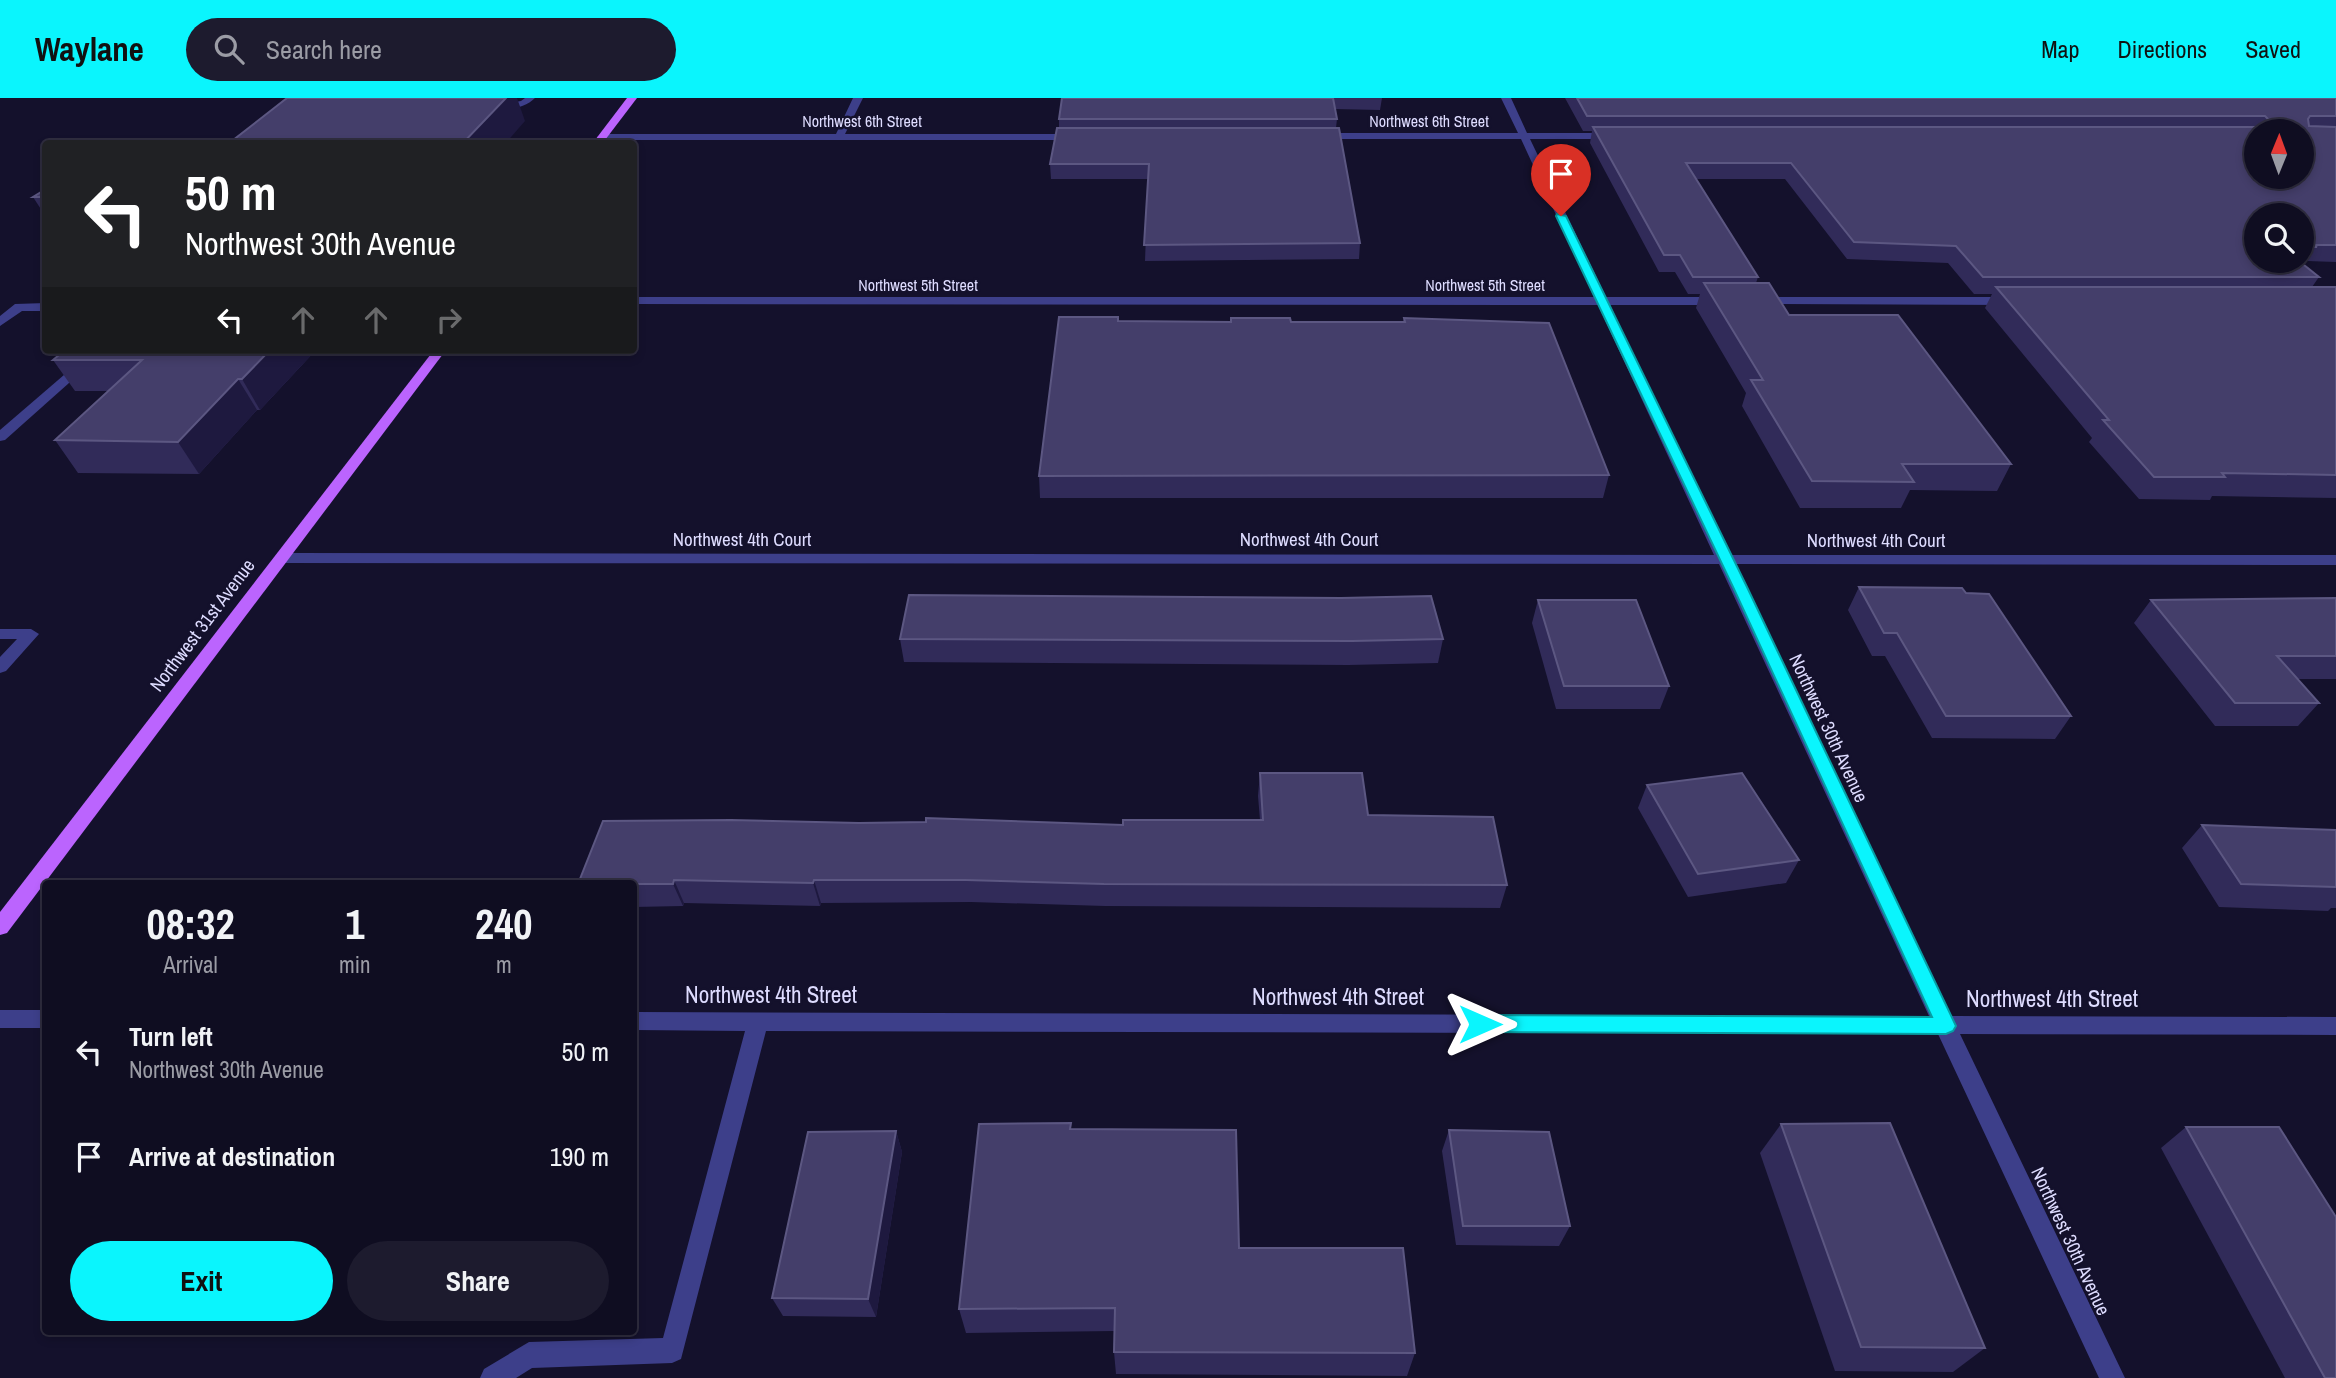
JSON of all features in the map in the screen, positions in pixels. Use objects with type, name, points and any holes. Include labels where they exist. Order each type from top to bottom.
[{"type":"main road","points":[[599,140],[632,98]]},
{"type":"main road","name":"Northwest 31st Avenue","points":[[0,928],[437,354]]},
{"type":"street","points":[[492,106],[524,104],[530,98]]},
{"type":"street","points":[[839,137],[858,98]]},
{"type":"street","name":"Northwest 30th Avenue","points":[[1506,98],[2112,1378]]},
{"type":"street","name":"Northwest 6th Street","points":[[1300,136],[1631,136]]},
{"type":"street","name":"Northwest 6th Street","points":[[599,140],[1090,137]]},
{"type":"street","name":"Northwest 5th Street","points":[[637,301],[1729,301]]},
{"type":"street","points":[[1743,301],[2019,301]]},
{"type":"street","points":[[0,322],[19,307],[42,307]]},
{"type":"street","points":[[0,437],[95,354]]},
{"type":"street","name":"Northwest 4th Court","points":[[282,558],[2336,560]]},
{"type":"street","points":[[0,634],[31,634],[0,667]]},
{"type":"street","points":[[0,1019],[42,1019]]},
{"type":"street","name":"Northwest 4th Street","points":[[637,1021],[2336,1027]]},
{"type":"street","points":[[493,1378],[529,1355],[672,1350],[758,1021]]},
{"type":"building","points":[[287,98],[506,98],[466,140],[233,140]]},
{"type":"building","points":[[1062,98],[1333,98],[1337,119],[1059,119]]},
{"type":"building","points":[[1577,98],[2336,98],[2336,116],[2268,119],[2265,116],[1587,116]]},
{"type":"building","points":[[2314,126],[2336,127],[2336,245],[2314,245],[2314,203],[2244,203],[2244,273],[2314,273],[2319,277],[1983,277],[1956,246],[1854,242],[1791,163],[1686,163],[1758,277],[1693,277],[1680,255],[1664,255],[1593,127],[2244,127],[2244,189],[2314,189]]},
{"type":"building","points":[[1057,128],[1339,128],[1360,243],[1144,245],[1149,164],[1050,164]]},
{"type":"building","points":[[1704,283],[1769,283],[1789,315],[1898,315],[2011,464],[1902,464],[1914,482],[1812,481],[1751,380],[1763,380]]},
{"type":"building","points":[[1996,287],[2336,287],[2336,475],[2222,473],[2225,477],[2154,477],[2103,420],[2109,420]]},
{"type":"building","points":[[1059,317],[1118,317],[1118,321],[1231,322],[1231,318],[1290,318],[1291,322],[1405,322],[1404,318],[1549,323],[1609,475],[1039,476]]},
{"type":"building","points":[[60,354],[266,354],[242,379],[238,379],[178,442],[55,440],[142,360],[53,360]]},
{"type":"building","points":[[1859,587],[1962,588],[1966,593],[1989,594],[2071,716],[1946,716],[1897,633],[1884,633]]},
{"type":"building","points":[[909,595],[1341,598],[1431,596],[1443,639],[900,639]]},
{"type":"building","points":[[2336,598],[2336,656],[2277,656],[2319,703],[2235,703],[2151,600]]},
{"type":"building","points":[[1538,600],[1636,600],[1669,686],[1564,686]]},
{"type":"building","points":[[1260,773],[1362,773],[1368,815],[1493,817],[1507,885],[1104,884],[966,880],[814,880],[813,883],[674,880],[673,884],[637,884],[637,880],[580,880],[603,821],[859,823],[926,822],[926,818],[1123,825],[1123,820],[1263,820]]},
{"type":"building","points":[[1742,773],[1799,860],[1698,874],[1647,785]]},
{"type":"building","points":[[2202,825],[2336,830],[2336,887],[2241,884]]},
{"type":"building","points":[[1071,1123],[1070,1129],[1236,1130],[1239,1248],[1403,1248],[1415,1353],[1114,1352],[1115,1308],[959,1309],[979,1124]]},
{"type":"building","points":[[1890,1123],[1985,1348],[1861,1347],[1781,1124]]},
{"type":"building","points":[[2186,1127],[2279,1127],[2336,1217],[2336,1378],[2325,1378]]},
{"type":"building","points":[[1449,1130],[1549,1132],[1570,1226],[1463,1226]]},
{"type":"building","points":[[896,1131],[868,1299],[772,1298],[808,1132]]},
{"type":"route","points":[[1480,1024],[1946,1026],[1740,587],[1561,216]]}]
